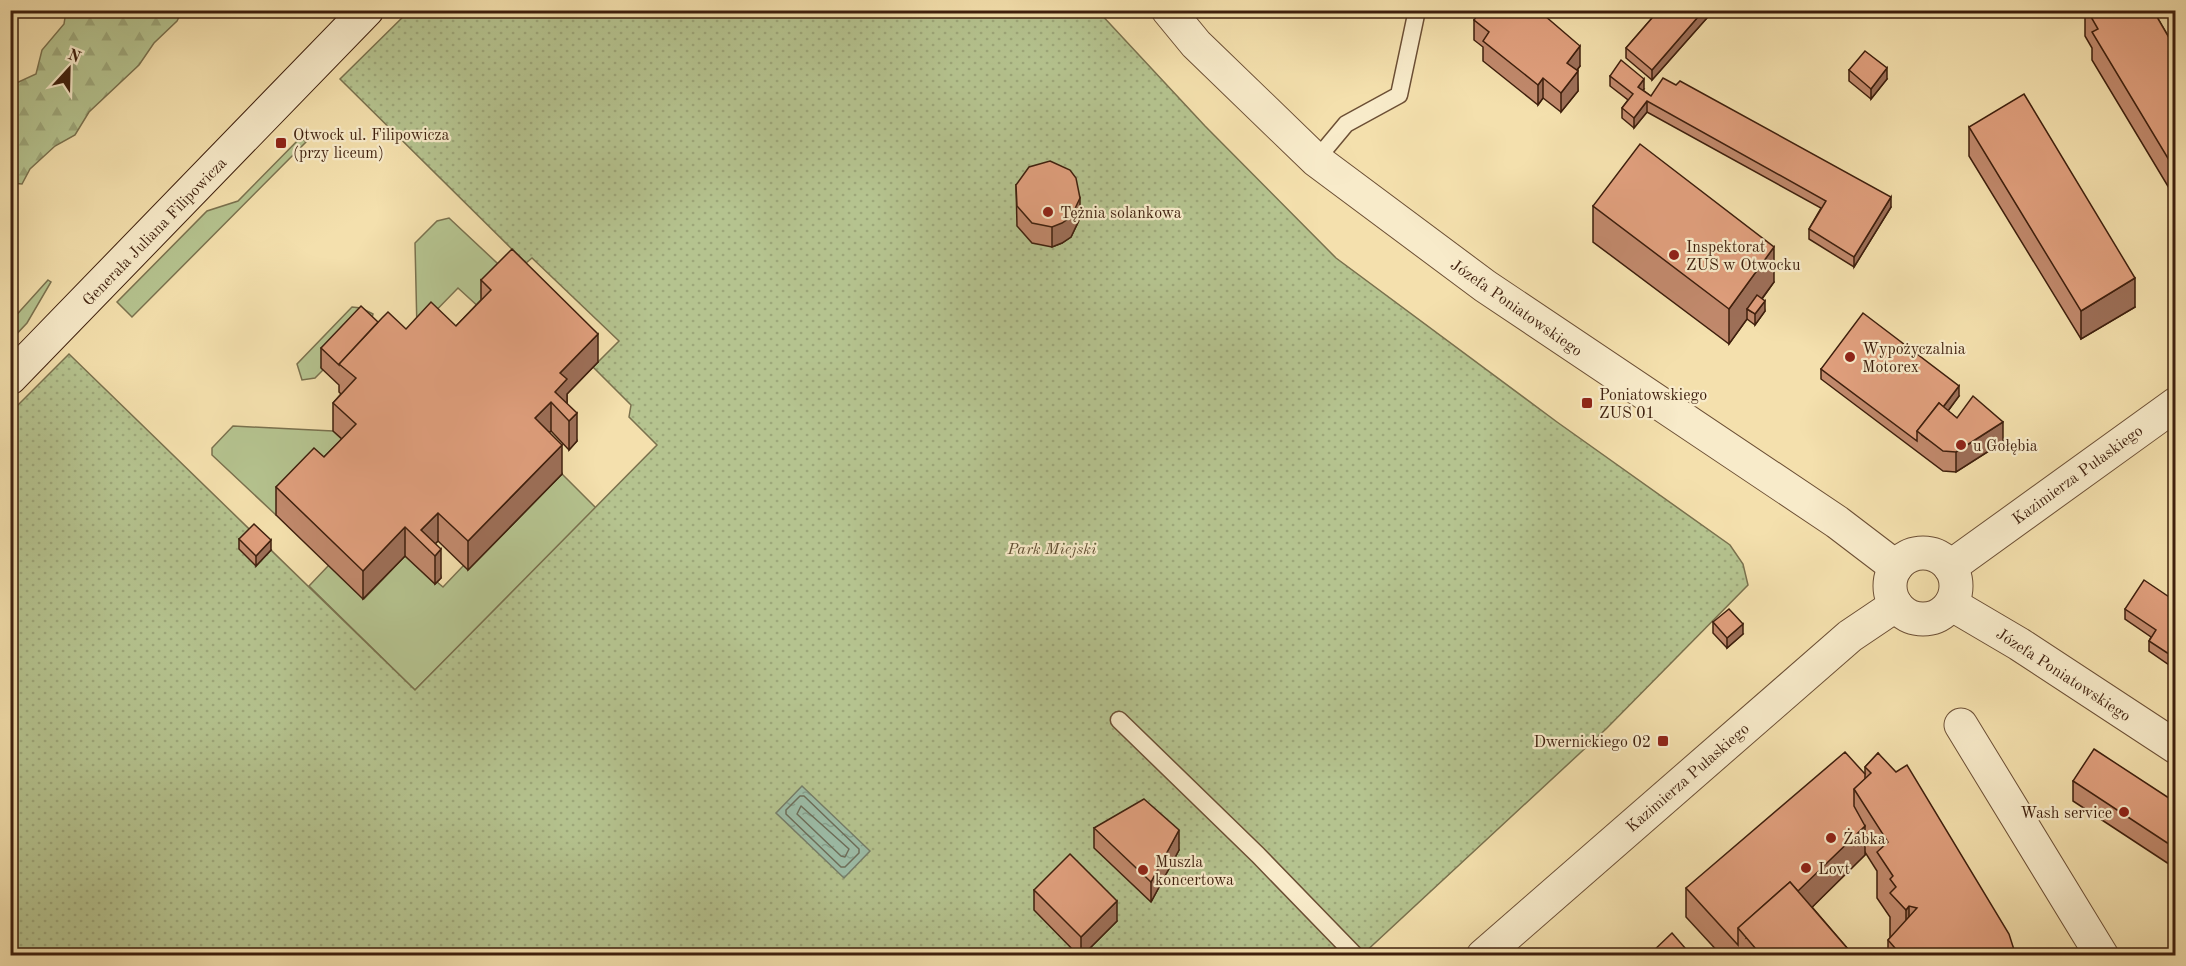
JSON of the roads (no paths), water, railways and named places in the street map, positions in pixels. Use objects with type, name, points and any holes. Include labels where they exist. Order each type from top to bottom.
[{"type":"street","name":"Generała Juliana Filipowicza","points":[[10,378],[368,10]]},
{"type":"street","name":"Józefa Poniatowskiego","points":[[1168,10],[1196,44],[1316,160],[1485,286],[1837,522],[1896,567]]},
{"type":"street","name":"Kazimierza Pułaskiego","points":[[1950,567],[2175,404]]},
{"type":"street","points":[[1923,553],[1943,559],[1950,567],[1956,585],[1951,604],[1944,612],[1924,619],[1913,617],[1896,604],[1890,586],[1896,567],[1903,560],[1923,553]]},
{"type":"street","name":"Kazimierza Pułaskiego","points":[[1483,956],[1850,636],[1896,604]]},
{"type":"street","name":"Józefa Poniatowskiego","points":[[1951,604],[2019,644],[2175,747]]},
{"type":"street","points":[[1961,725],[2103,956]]},
{"type":"lane","points":[[1316,160],[1346,124],[1399,95],[1417,10]]},
{"type":"lane","points":[[1119,720],[1258,855],[1356,956]]},
{"type":"water","points":[[802,786],[870,851],[844,878],[776,813]]},
{"type":"place","name":"Otwock ul. Filipowicza (przy liceum)","points":[[281,143]]},
{"type":"place","name":"Tężnia solankowa","points":[[1048,212]]},
{"type":"place","name":"Inspektorat ZUS w Otwocku","points":[[1674,255]]},
{"type":"place","name":"Wypożyczalnia Motorex","points":[[1850,357]]},
{"type":"place","name":"Poniatowskiego ZUS 01","points":[[1587,403]]},
{"type":"place","name":"u Gołębia","points":[[1961,445]]},
{"type":"place","name":"Dwernickiego 02","points":[[1663,741]]},
{"type":"place","name":"Wash service","points":[[2124,812]]},
{"type":"place","name":"Żabka","points":[[1831,838]]},
{"type":"place","name":"Lovt","points":[[1806,868]]},
{"type":"place","name":"Muszla koncertowa","points":[[1143,870]]},
{"type":"park label","name":"Park Miejski","points":[[1052,548]]}]
